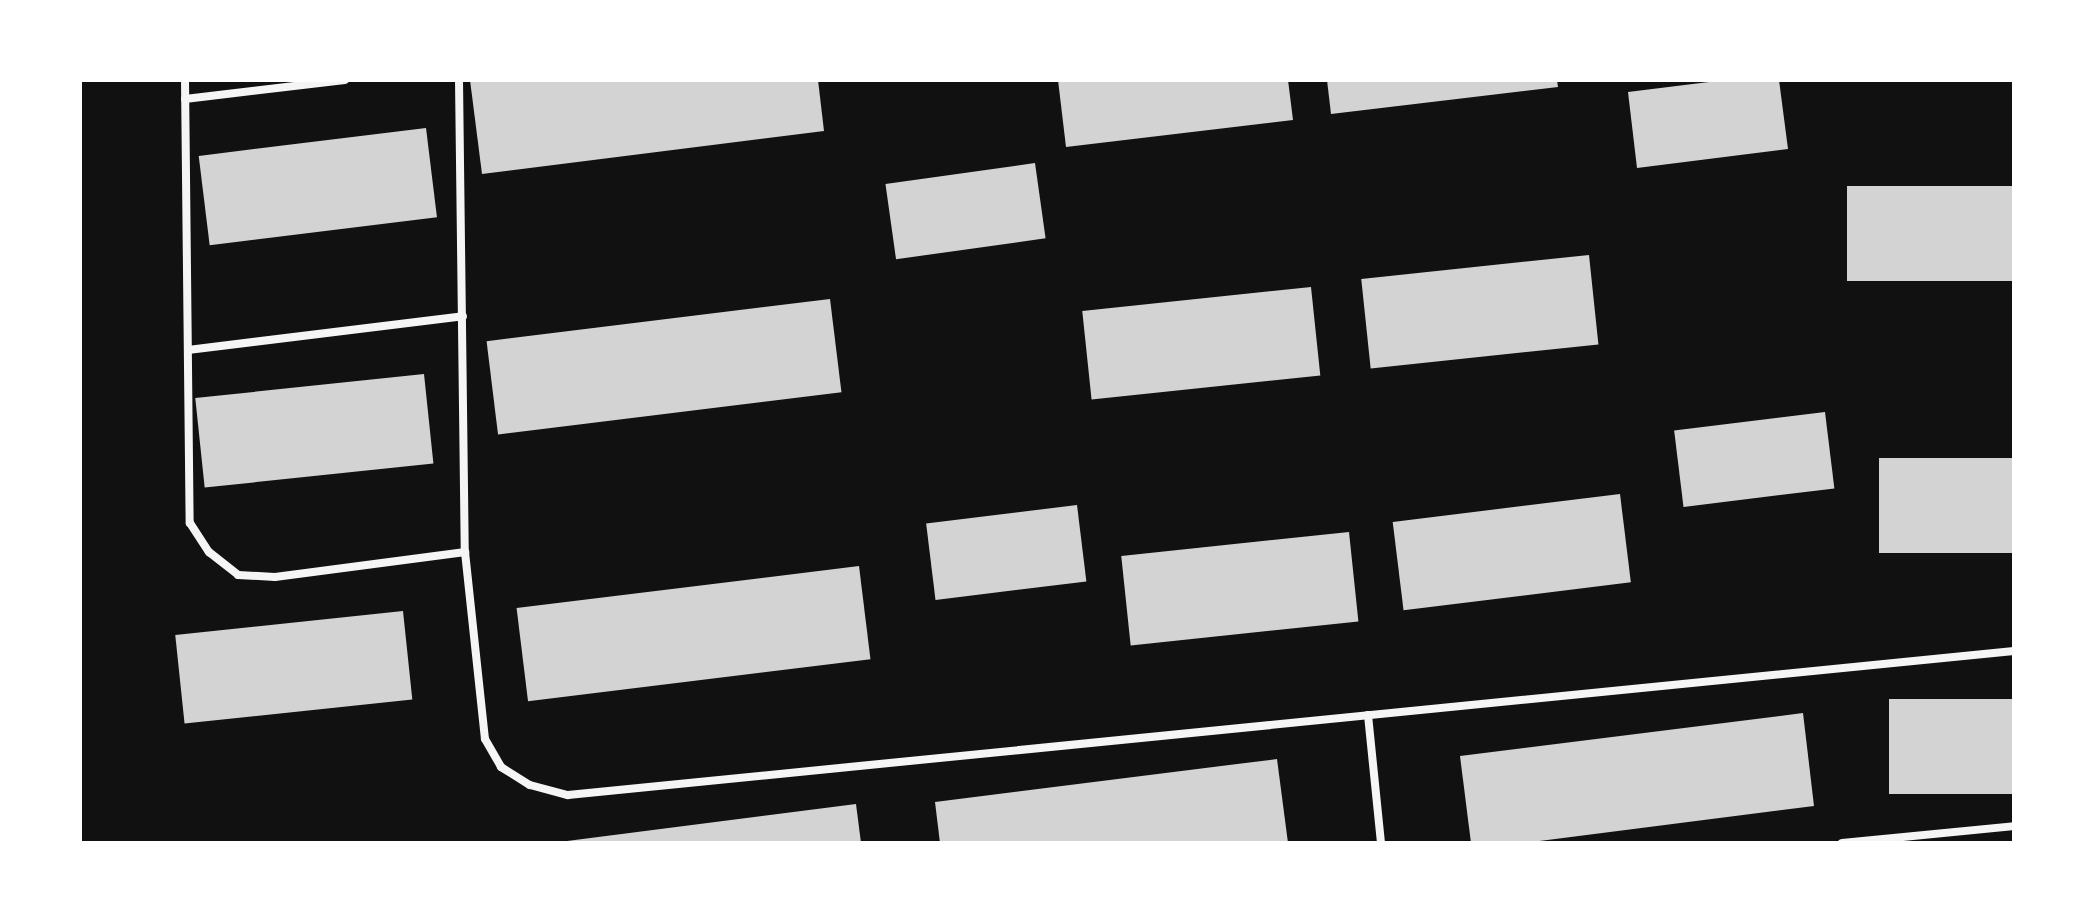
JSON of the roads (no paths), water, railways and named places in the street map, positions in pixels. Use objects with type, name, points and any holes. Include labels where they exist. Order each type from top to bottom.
[{"type":"lane","points":[[185,80],[190,523],[209,552],[238,576],[275,578],[465,552]]},
{"type":"lane","points":[[185,98],[344,80]]},
{"type":"lane","points":[[460,80],[465,552],[485,738],[501,767],[530,785],[568,795],[2014,652]]},
{"type":"lane","points":[[188,350],[463,316]]},
{"type":"lane","points":[[1368,715],[1381,843]]},
{"type":"lane","points":[[1842,843],[2014,826]]}]
